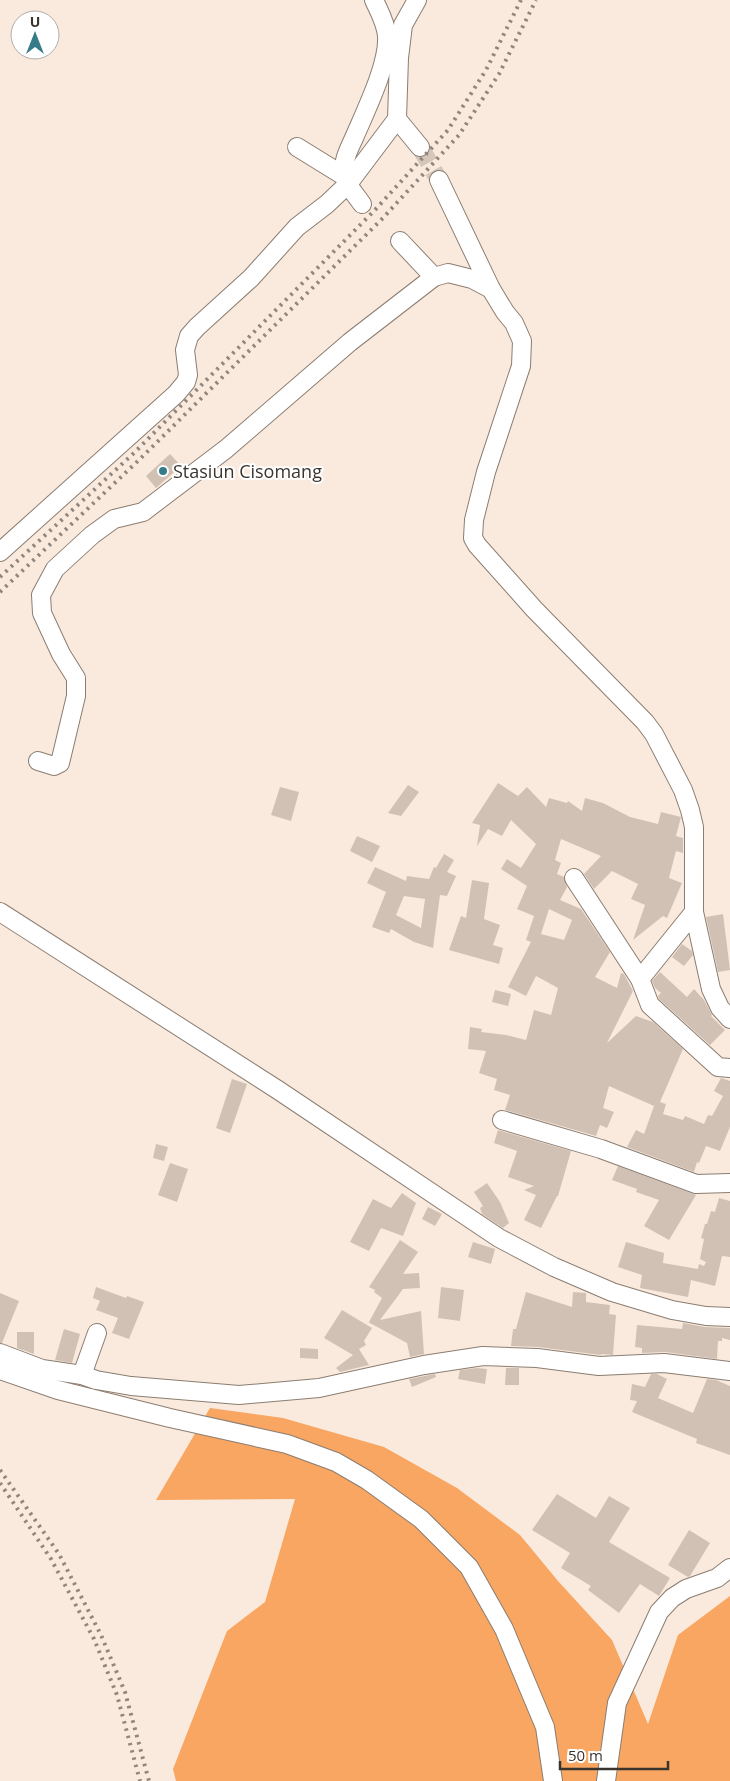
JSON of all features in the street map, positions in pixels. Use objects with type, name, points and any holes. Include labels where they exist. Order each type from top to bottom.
[{"type":"street","points":[[346,180],[347,153],[379,76],[386,46],[387,35],[374,0]]},
{"type":"street","points":[[0,552],[176,394],[186,382],[188,375],[185,350],[189,336],[196,327],[251,278],[297,227],[327,204],[397,119],[403,25],[417,0]]},
{"type":"street","points":[[379,76],[399,66]]},
{"type":"street","points":[[397,119],[420,147]]},
{"type":"street","points":[[297,147],[346,180],[362,204]]},
{"type":"street","points":[[439,180],[492,289],[519,331],[522,341],[522,358],[486,472],[474,520],[473,538],[534,610],[640,716],[654,734],[683,790],[694,827],[694,912],[711,989],[720,1008],[730,1019]]},
{"type":"street","points":[[400,241],[434,277]]},
{"type":"street","points":[[38,761],[54,766],[60,763],[76,696],[76,678],[61,654],[42,613],[41,595],[55,569],[92,535],[114,519],[143,512],[226,449],[350,342],[434,277],[448,273],[472,279],[492,289]]},
{"type":"street","points":[[574,878],[640,979],[650,1005],[718,1067],[730,1068]]},
{"type":"street","points":[[0,912],[278,1090],[454,1209],[520,1250],[554,1268],[612,1292],[672,1310],[706,1316],[730,1317]]},
{"type":"street","points":[[640,979],[694,912]]},
{"type":"street","points":[[502,1120],[601,1149],[696,1184],[730,1183]]},
{"type":"street","points":[[82,1375],[97,1333]]},
{"type":"street","points":[[0,1353],[42,1369],[82,1375],[96,1380],[131,1386],[239,1395],[319,1388],[433,1364],[483,1356],[537,1358],[599,1366],[664,1363],[730,1371]]},
{"type":"street","points":[[0,1370],[68,1393],[287,1444],[344,1466],[367,1480],[421,1520],[469,1567],[504,1629],[545,1728],[553,1781]]},
{"type":"street","points":[[606,1781],[617,1703],[659,1612],[672,1598],[686,1589],[717,1578],[730,1568]]},
{"type":"shaded area","points":[[210,1408],[283,1418],[384,1447],[457,1488],[520,1535],[558,1581],[612,1640],[648,1724],[678,1635],[730,1596],[730,1781],[176,1781],[173,1769],[227,1631],[265,1602],[295,1499],[156,1500]]},
{"type":"building","name":"Stasiun Cisomang","points":[[170,454],[181,466],[156,488],[146,476]]},
{"type":"building","points":[[498,783],[518,796],[527,787],[546,807],[549,798],[567,803],[568,801],[582,811],[585,798],[603,803],[630,817],[658,824],[661,812],[681,817],[676,836],[683,838],[683,853],[676,851],[669,878],[682,883],[667,918],[663,916],[633,940],[645,905],[631,899],[638,884],[612,871],[594,889],[584,874],[601,856],[561,839],[555,860],[561,863],[557,874],[564,877],[567,887],[560,900],[581,909],[610,952],[595,977],[617,988],[621,973],[624,974],[633,991],[607,1043],[636,1016],[653,1022],[683,1049],[660,1102],[666,1104],[663,1114],[683,1120],[685,1116],[704,1124],[708,1115],[712,1116],[723,1096],[714,1091],[721,1078],[730,1081],[730,1127],[720,1151],[706,1146],[694,1172],[627,1147],[636,1130],[644,1134],[654,1106],[609,1086],[603,1108],[614,1112],[607,1128],[600,1125],[596,1136],[505,1110],[510,1095],[494,1090],[497,1079],[479,1073],[486,1051],[468,1049],[470,1027],[482,1029],[481,1032],[526,1040],[534,1010],[551,1015],[558,988],[536,976],[526,996],[508,987],[531,942],[526,940],[534,916],[517,909],[527,886],[501,869],[507,859],[521,868],[536,844],[511,820],[502,836],[488,829],[477,846],[480,825],[472,823]],"holes":[[[549,909],[572,920],[564,940],[541,934]]]},
{"type":"building","points":[[408,785],[419,792],[401,816],[388,813]]},
{"type":"building","points":[[280,787],[299,792],[291,821],[271,815]]},
{"type":"building","points":[[357,836],[380,846],[372,862],[350,851]]},
{"type":"building","points":[[444,854],[454,860],[447,872],[456,876],[447,896],[440,895],[433,948],[414,942],[391,929],[389,933],[372,927],[386,892],[367,883],[375,867],[406,881],[407,876],[429,879],[434,867],[436,868]],"holes":[[[404,896],[425,899],[421,928],[396,915]]]},
{"type":"building","points":[[472,880],[489,883],[484,919],[500,925],[493,945],[503,948],[499,964],[449,950],[461,916],[466,918]]},
{"type":"building","points":[[723,914],[730,970],[718,972],[706,917]]},
{"type":"building","points":[[682,944],[692,951],[693,955],[684,966],[672,957]]},
{"type":"building","points":[[660,972],[687,997],[694,989],[704,1000],[711,1016],[725,1030],[710,1045],[659,999],[658,996],[661,993],[655,988],[652,981]]},
{"type":"building","points":[[495,990],[511,994],[508,1006],[492,1002]]},
{"type":"building","points":[[232,1079],[247,1084],[230,1133],[216,1128]]},
{"type":"building","points":[[498,1130],[571,1151],[558,1196],[541,1228],[524,1220],[536,1195],[524,1190],[534,1186],[508,1177],[517,1151],[494,1143]]},
{"type":"building","points":[[156,1144],[168,1147],[164,1161],[153,1158]]},
{"type":"building","points":[[170,1163],[188,1169],[177,1202],[158,1195]]},
{"type":"building","points":[[618,1166],[696,1195],[669,1240],[644,1226],[659,1200],[636,1192],[637,1189],[612,1180]]},
{"type":"building","points":[[487,1183],[500,1202],[509,1223],[503,1228],[482,1214],[480,1208],[483,1206],[474,1192]]},
{"type":"building","points":[[402,1193],[416,1203],[403,1236],[381,1228],[369,1251],[350,1242],[373,1199],[391,1208]]},
{"type":"building","points":[[719,1198],[730,1201],[730,1257],[722,1256],[715,1286],[691,1280],[688,1297],[640,1288],[642,1275],[618,1267],[626,1242],[664,1253],[663,1263],[698,1269],[699,1264],[704,1266],[706,1262],[700,1259],[704,1239],[701,1238],[711,1211],[715,1212]]},
{"type":"building","points":[[428,1207],[442,1214],[435,1226],[422,1219]]},
{"type":"building","points":[[400,1240],[418,1252],[403,1274],[419,1273],[420,1288],[403,1289],[380,1320],[421,1311],[424,1354],[410,1357],[407,1343],[368,1322],[382,1298],[374,1292],[375,1290],[369,1287]]},
{"type":"building","points":[[473,1242],[495,1249],[491,1264],[468,1257]]},
{"type":"building","points":[[96,1287],[126,1298],[127,1296],[144,1302],[129,1339],[112,1333],[118,1318],[96,1310],[100,1301],[93,1298]]},
{"type":"building","points":[[441,1287],[464,1290],[460,1321],[438,1318]]},
{"type":"building","points":[[526,1292],[572,1307],[573,1292],[586,1293],[586,1302],[610,1305],[609,1314],[616,1315],[613,1355],[511,1346],[513,1329],[516,1329]]},
{"type":"building","points":[[0,1293],[19,1301],[2,1343],[0,1343]]},
{"type":"building","points":[[342,1310],[372,1328],[364,1341],[366,1345],[359,1349],[369,1365],[340,1372],[336,1368],[353,1355],[324,1338]]},
{"type":"building","points":[[683,1323],[705,1327],[730,1328],[730,1340],[722,1338],[722,1341],[718,1341],[717,1359],[665,1352],[642,1353],[642,1348],[635,1347],[637,1325],[682,1329]]},
{"type":"building","points":[[64,1329],[80,1334],[72,1363],[55,1360]]},
{"type":"building","points":[[17,1332],[34,1332],[34,1354],[17,1348]]},
{"type":"building","points":[[300,1348],[318,1349],[318,1359],[300,1358]]},
{"type":"building","points":[[506,1368],[519,1368],[519,1385],[505,1385]]},
{"type":"building","points":[[487,1369],[485,1384],[458,1379],[460,1370]]},
{"type":"building","points":[[435,1374],[436,1377],[412,1387],[409,1379]]},
{"type":"building","points":[[651,1374],[657,1374],[667,1379],[658,1398],[693,1413],[707,1379],[716,1380],[730,1386],[730,1455],[696,1443],[697,1439],[632,1412],[637,1401],[630,1400],[632,1384],[645,1387]]},
{"type":"building","points":[[557,1494],[596,1518],[609,1496],[630,1508],[609,1542],[670,1578],[659,1596],[640,1584],[619,1613],[588,1590],[591,1586],[561,1568],[570,1553],[532,1530]]},
{"type":"building","points":[[689,1530],[710,1543],[688,1577],[668,1565]]},
{"type":"tunnel","points":[[420,147],[439,180]]},
{"type":"railway","points":[[0,577],[135,452],[374,211],[448,130],[486,70],[521,0]]},
{"type":"railway","points":[[0,592],[141,458],[383,218],[459,135],[499,74],[536,0]]},
{"type":"railway","points":[[0,1470],[59,1554],[101,1635],[125,1692],[149,1781]]},
{"type":"railway","points":[[0,1483],[51,1559],[94,1639],[117,1695],[140,1781]]},
{"type":"place","name":"Stasiun Cisomang","points":[[163,471]]}]
